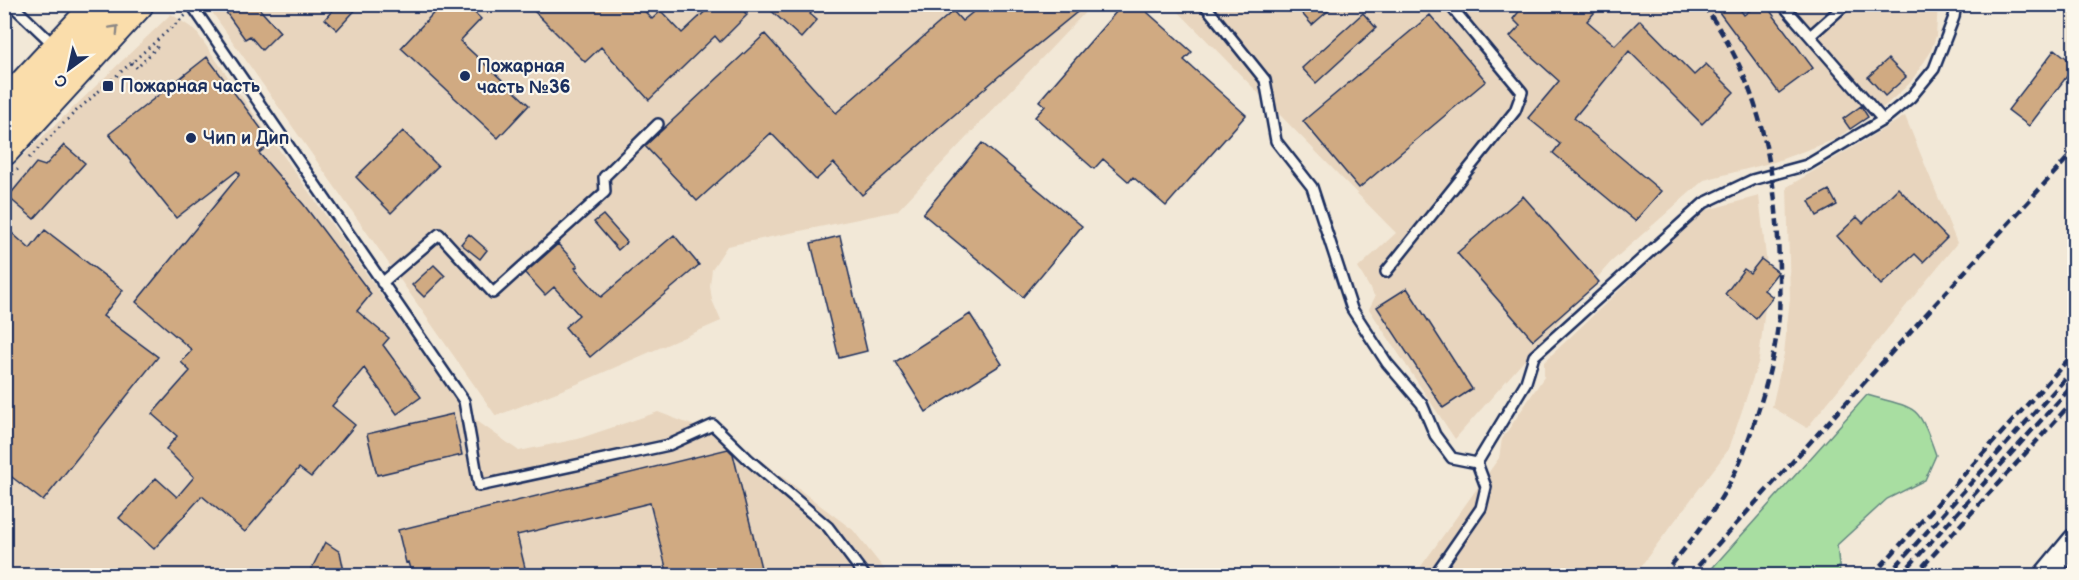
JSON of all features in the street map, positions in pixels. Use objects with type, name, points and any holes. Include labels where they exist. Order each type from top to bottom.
[{"type":"main road","points":[[4,106],[99,4]]},
{"type":"main road","points":[[4,150],[138,4]]},
{"type":"street","points":[[2045,576],[2074,542]]},
{"type":"lane","points":[[11,4],[58,49]]},
{"type":"lane","points":[[1204,4],[1265,80],[1276,141],[1312,187],[1352,309],[1387,363],[1422,404],[1435,435],[1452,458],[1477,463]]},
{"type":"lane","points":[[1386,272],[1515,111],[1522,92],[1449,4]]},
{"type":"lane","points":[[1782,4],[1882,120]]},
{"type":"lane","points":[[1810,36],[1846,4]]},
{"type":"lane","points":[[1477,463],[1526,382],[1534,356],[1704,202],[1752,180],[1807,165],[1882,120],[1911,97],[1934,69],[1954,17],[1956,4]]},
{"type":"lane","points":[[192,6],[464,400],[479,486],[669,445],[713,425],[748,459],[828,527],[865,576]]},
{"type":"lane","points":[[382,283],[439,234],[492,293],[605,192],[604,177],[658,124]]},
{"type":"lane","points":[[1434,576],[1481,508],[1486,487],[1477,463]]},
{"type":"path","points":[[4,183],[74,113],[192,6]]},
{"type":"path","points":[[132,62],[137,68],[158,46]]},
{"type":"shaded area","points":[[1938,4],[1936,36],[1930,53],[1910,83],[1886,105],[1834,140],[1774,162],[1704,180],[1611,262],[1455,439],[1369,309],[1375,297],[1358,268],[1396,233],[1172,5]]},
{"type":"shaded area","points":[[207,5],[1092,5],[897,211],[727,246],[712,269],[710,286],[712,300],[721,321],[577,384],[496,416]]},
{"type":"shaded area","points":[[171,14],[195,30],[463,411],[519,451],[578,439],[658,412],[736,442],[853,530],[889,575],[5,575],[4,174]]},
{"type":"shaded area","points":[[1905,116],[1957,243],[1807,428],[1772,407],[1784,354],[1790,298],[1787,187]]},
{"type":"shaded area","points":[[1759,196],[1768,274],[1764,290],[1773,297],[1765,308],[1759,360],[1729,449],[1634,575],[1414,576],[1499,458],[1502,439],[1544,377],[1544,362],[1703,211]]},
{"type":"green space","points":[[1867,395],[1907,407],[1920,417],[1936,455],[1925,480],[1887,499],[1837,545],[1840,575],[1706,575]]},
{"type":"building","points":[[220,4],[255,4],[280,32],[262,50],[250,36],[245,39]]},
{"type":"building","points":[[338,4],[361,4],[337,30],[325,19]]},
{"type":"building","name":"Пожарная часть №36","points":[[442,4],[466,4],[481,19],[460,41],[529,105],[498,138],[401,48]]},
{"type":"building","points":[[527,4],[638,4],[652,19],[661,11],[682,33],[713,4],[738,4],[747,15],[720,42],[715,36],[649,100],[601,47],[585,62]]},
{"type":"building","points":[[764,4],[819,4],[810,14],[817,20],[801,38]]},
{"type":"building","points":[[983,4],[1087,4],[999,76],[862,195],[834,163],[816,180],[771,133],[697,201],[645,146],[765,34],[836,113],[953,11],[962,21]]},
{"type":"building","points":[[1123,4],[1138,4],[1192,52],[1184,60],[1246,115],[1166,206],[1133,177],[1129,182],[1103,159],[1094,169],[1035,117],[1045,106],[1039,101]]},
{"type":"building","points":[[1306,4],[1336,4],[1312,25],[1299,10]]},
{"type":"building","points":[[1525,4],[1602,4],[1587,21],[1615,45],[1640,20],[1694,75],[1706,64],[1734,92],[1702,124],[1629,51],[1574,118],[1661,191],[1635,221],[1553,153],[1560,144],[1528,118],[1559,81],[1510,37],[1520,26],[1513,19]]},
{"type":"building","points":[[1713,4],[1736,4],[1744,15],[1758,4],[1765,4],[1813,68],[1779,93]]},
{"type":"building","points":[[1363,13],[1376,28],[1316,83],[1302,68]]},
{"type":"building","points":[[1430,15],[1486,81],[1359,188],[1303,121]]},
{"type":"building","points":[[2055,49],[2074,64],[2074,67],[2029,126],[2008,110]]},
{"type":"building","points":[[207,57],[272,143],[259,153],[304,205],[371,294],[357,311],[389,338],[383,345],[421,397],[397,414],[364,368],[332,406],[355,425],[311,477],[299,468],[245,532],[202,496],[154,549],[119,518],[156,478],[177,497],[194,477],[166,449],[177,436],[152,414],[190,371],[181,362],[192,350],[136,302],[240,174],[237,171],[176,218],[109,134]]},
{"type":"building","points":[[1888,59],[1906,77],[1885,96],[1868,77]]},
{"type":"building","points":[[1861,106],[1868,117],[1850,129],[1843,119]]},
{"type":"building","points":[[403,131],[438,166],[391,213],[356,177]]},
{"type":"building","points":[[982,143],[1082,226],[1023,297],[923,214]]},
{"type":"building","points":[[64,145],[85,163],[34,219],[8,197],[36,163],[45,166]]},
{"type":"building","points":[[1898,188],[1947,238],[1923,262],[1915,254],[1881,285],[1837,236],[1857,217],[1863,223]]},
{"type":"building","points":[[1829,190],[1837,205],[1817,216],[1809,201]]},
{"type":"building","points":[[1523,196],[1599,282],[1533,340],[1457,253]]},
{"type":"building","points":[[603,215],[627,242],[618,250],[594,222]]},
{"type":"building","points":[[4,226],[30,249],[45,230],[123,290],[103,316],[158,357],[43,501],[4,471]]},
{"type":"building","points":[[469,234],[487,250],[480,259],[461,244]]},
{"type":"building","points":[[674,235],[699,265],[590,357],[565,327],[579,315],[554,287],[545,295],[525,273],[558,244],[578,266],[575,268],[601,297]]},
{"type":"building","points":[[840,236],[867,351],[839,358],[811,243]]},
{"type":"building","points":[[1761,259],[1778,272],[1764,290],[1773,297],[1756,318],[1725,294],[1744,269],[1750,273]]},
{"type":"building","points":[[434,265],[445,276],[424,297],[412,285]]},
{"type":"building","points":[[1407,288],[1472,389],[1443,408],[1377,307]]},
{"type":"building","points":[[970,314],[1002,364],[926,412],[895,362]]},
{"type":"building","points":[[453,414],[462,455],[377,475],[367,434]]},
{"type":"building","points":[[728,449],[733,454],[763,576],[668,576],[650,503],[517,535],[527,576],[412,576],[408,562],[406,563],[398,530]]},
{"type":"building","points":[[325,542],[340,552],[345,576],[308,576]]},
{"type":"railway","points":[[1662,576],[1709,517],[1737,468],[1766,385],[1779,315],[1775,200],[1762,131],[1739,65],[1722,33],[1702,4]]},
{"type":"railway","points":[[1689,576],[2074,151]]},
{"type":"railway","points":[[1872,576],[2074,353]]},
{"type":"railway","points":[[1887,576],[2074,369]]},
{"type":"railway","points":[[1900,576],[2074,384]]},
{"type":"railway","points":[[1914,576],[2074,400]]},
{"type":"place","name":"Пожарная часть №36","points":[[465,76]]},
{"type":"place","name":"Пожарная часть","points":[[108,86]]},
{"type":"place","name":"Чип и Дип","points":[[191,138]]}]
